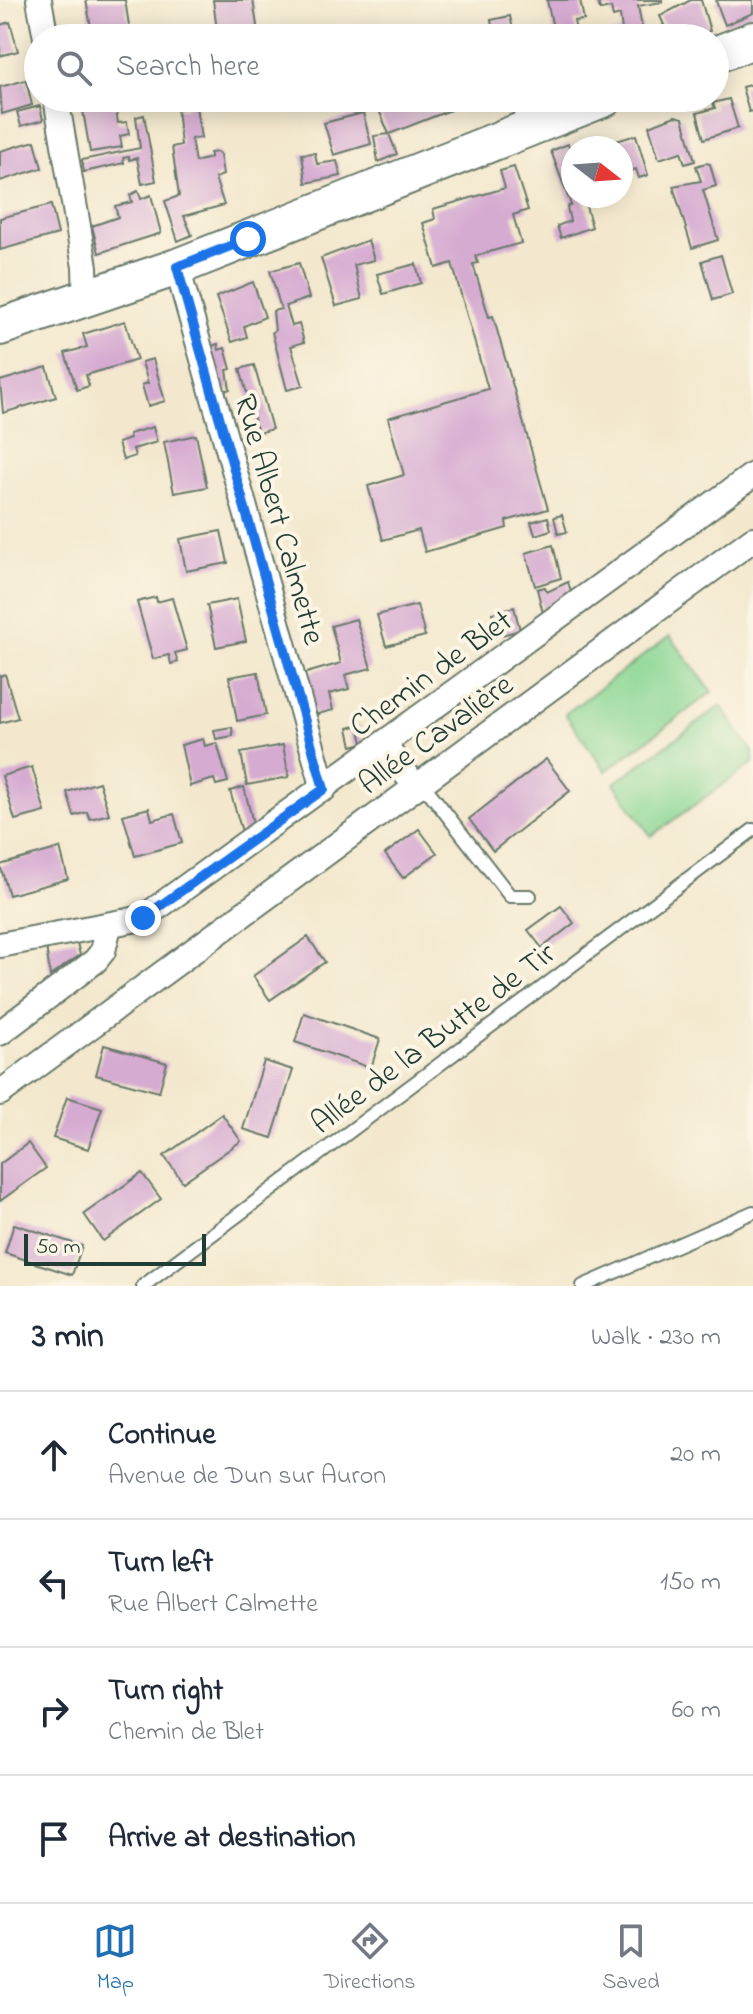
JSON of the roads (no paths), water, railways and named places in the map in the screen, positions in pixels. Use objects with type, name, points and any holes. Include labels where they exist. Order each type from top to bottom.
[{"type":"main road","points":[[729,49],[753,40]]},
{"type":"main road","points":[[0,327],[177,267],[570,112]]},
{"type":"street","points":[[39,0],[43,24]]},
{"type":"street","points":[[58,112],[85,267],[86,299]]},
{"type":"street","name":"Rue Albert Calmette","points":[[177,267],[324,789]]},
{"type":"street","name":"Chemin de Blet","points":[[0,945],[143,918],[753,475]]},
{"type":"street","name":"Allée Cavalière","points":[[0,1093],[753,539]]},
{"type":"street","points":[[384,745],[416,787]]},
{"type":"street","points":[[0,1033],[95,961],[103,951],[109,926]]},
{"type":"lane","points":[[416,787],[430,793],[510,896],[530,896]]},
{"type":"lane","name":"Allée de la Butte de Tir","points":[[143,1286],[753,830]]},
{"type":"lane","points":[[583,1286],[753,1212]]}]
